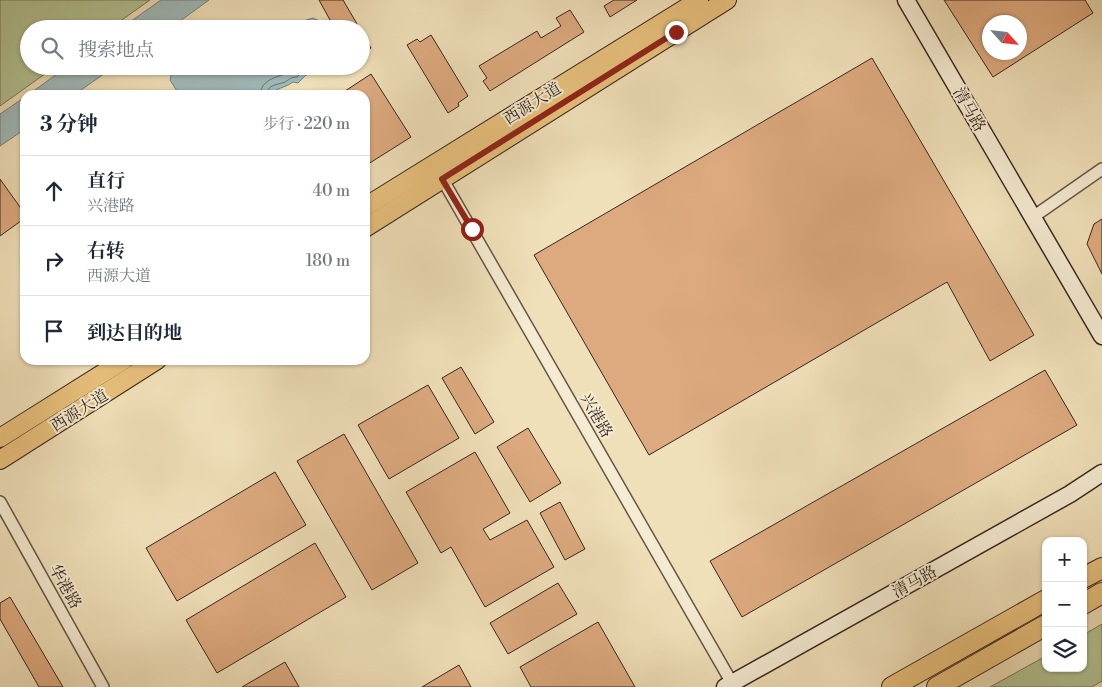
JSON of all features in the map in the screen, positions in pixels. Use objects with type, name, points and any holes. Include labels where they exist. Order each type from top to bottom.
[{"type":"highway","points":[[1087,576],[1102,568]]},
{"type":"highway","points":[[1087,602],[1102,593]]},
{"type":"highway","points":[[892,687],[1042,602]]},
{"type":"highway","points":[[937,687],[1042,627]]},
{"type":"main road","name":"西源大道","points":[[370,224],[438,171],[699,0]]},
{"type":"main road","name":"西源大道","points":[[370,205],[438,171],[727,0]]},
{"type":"main road","name":"西源大道","points":[[0,438],[116,365]]},
{"type":"main road","name":"西源大道","points":[[0,460],[149,365]]},
{"type":"street","name":"清马路","points":[[906,0],[1102,336]]},
{"type":"street","points":[[1034,217],[1102,168]]},
{"type":"street","name":"兴港路","points":[[438,171],[728,685]]},
{"type":"street","name":"清马路","points":[[728,685],[1070,494],[1102,473]]},
{"type":"street","name":"华港路","points":[[0,502],[104,687]]},
{"type":"green space","points":[[0,0],[150,0],[122,20],[20,20],[20,75],[43,75],[0,106]]},
{"type":"green space","points":[[1102,624],[1102,681],[1092,687],[990,687],[1042,658],[1042,672],[1087,672],[1087,633]]},
{"type":"water","points":[[161,0],[209,0],[181,20],[133,20]]},
{"type":"water","points":[[56,75],[102,75],[81,90],[35,90]]},
{"type":"water","points":[[171,75],[306,75],[298,83],[293,82],[277,90],[176,90],[170,80]]},
{"type":"water","points":[[20,100],[20,132],[0,146],[0,114]]},
{"type":"building","points":[[319,0],[343,0],[355,20],[330,20]]},
{"type":"building","points":[[614,0],[637,0],[610,17],[604,6]]},
{"type":"building","points":[[944,0],[1085,0],[1093,13],[1027,55],[1027,15],[982,15],[982,60]]},
{"type":"building","points":[[570,10],[584,32],[490,91],[483,81],[487,78],[479,66],[537,31],[541,38],[561,26],[556,18]]},
{"type":"building","points":[[431,35],[468,96],[458,103],[459,106],[448,113],[407,45],[417,39],[420,42]]},
{"type":"building","points":[[872,58],[1034,335],[990,361],[947,282],[649,455],[534,255]]},
{"type":"building","points":[[982,60],[1020,60],[993,77]]},
{"type":"building","points":[[370,75],[411,137],[370,163],[370,90],[347,90]]},
{"type":"building","points":[[0,179],[20,207],[20,222],[0,236]]},
{"type":"building","points":[[1102,219],[1102,274],[1087,244],[1094,224]]},
{"type":"building","points":[[461,367],[494,422],[475,434],[442,378]]},
{"type":"building","points":[[1045,370],[1077,425],[742,617],[710,561]]},
{"type":"building","points":[[428,385],[459,438],[389,479],[358,425]]},
{"type":"building","points":[[528,428],[561,483],[530,502],[497,447]]},
{"type":"building","points":[[344,434],[418,563],[372,590],[297,461]]},
{"type":"building","points":[[475,452],[510,513],[483,529],[490,540],[527,520],[554,567],[485,607],[451,547],[441,553],[406,492]]},
{"type":"building","points":[[275,472],[306,525],[177,601],[146,548]]},
{"type":"building","points":[[560,502],[585,549],[565,560],[540,513]]},
{"type":"building","points":[[315,543],[346,597],[217,673],[186,620]]},
{"type":"building","points":[[558,583],[577,614],[508,654],[490,623]]},
{"type":"building","points":[[10,597],[63,687],[39,687],[0,619],[0,603]]},
{"type":"building","points":[[598,622],[635,687],[531,687],[520,667]]},
{"type":"building","points":[[285,662],[299,687],[242,687]]},
{"type":"building","points":[[459,665],[471,687],[422,687]]},
{"type":"route","points":[[472,229],[442,179],[676,32]]}]
